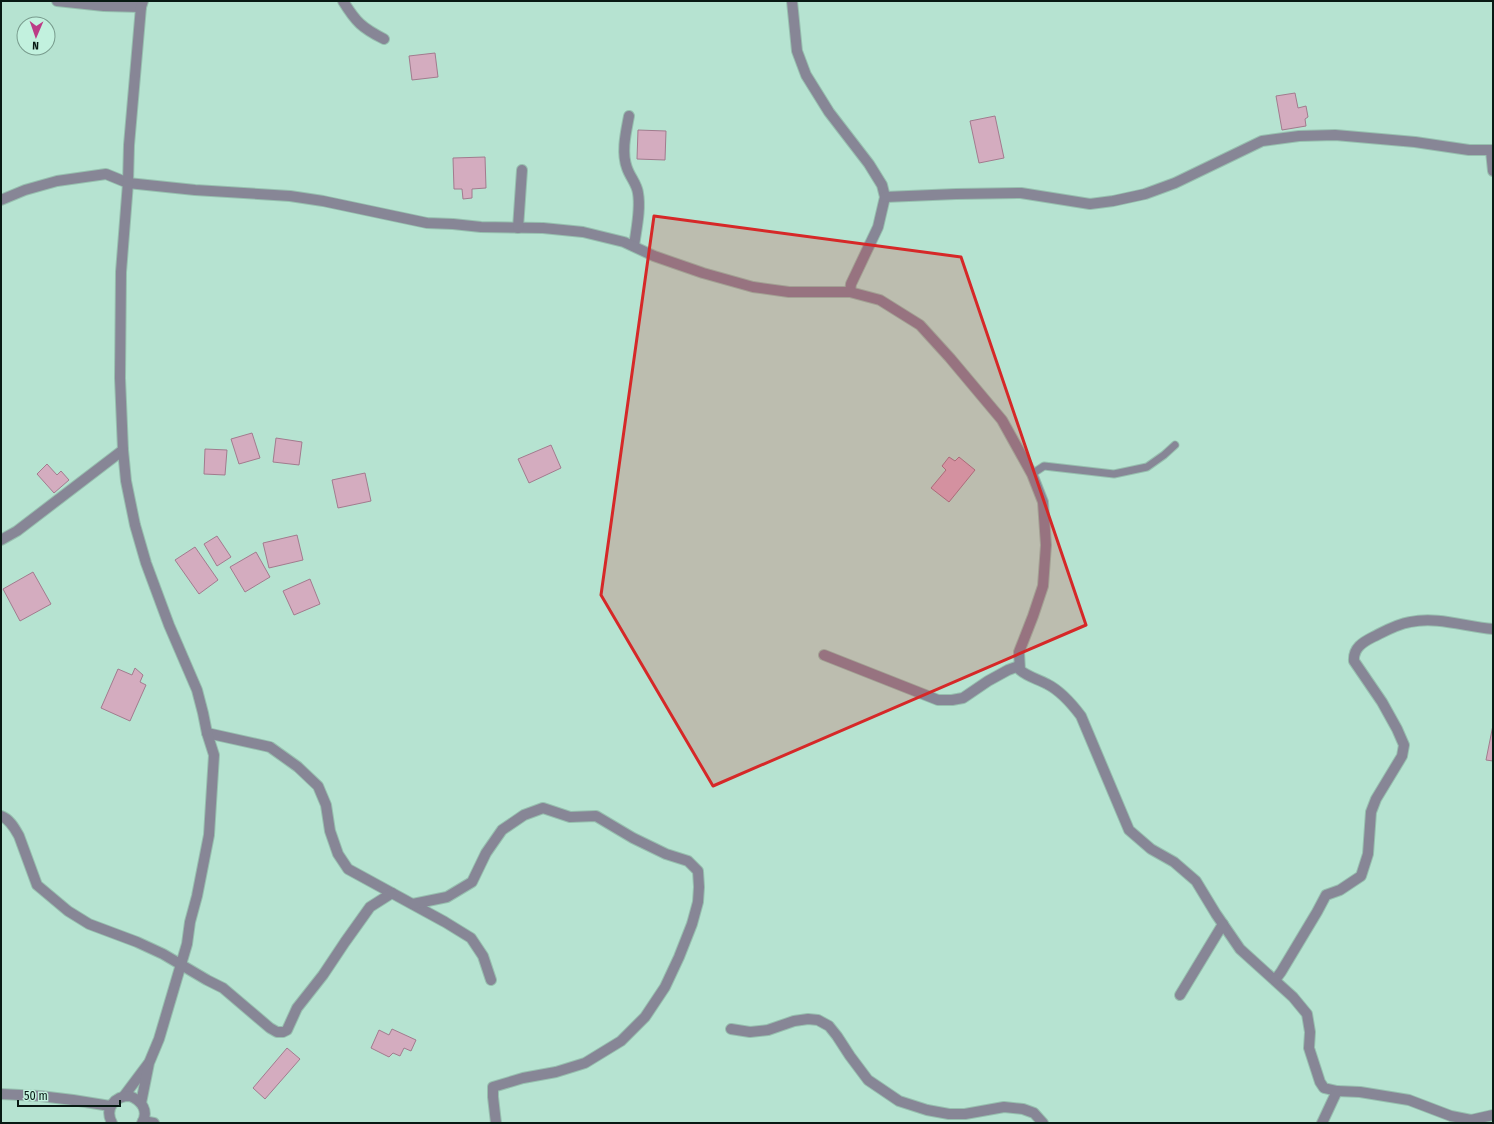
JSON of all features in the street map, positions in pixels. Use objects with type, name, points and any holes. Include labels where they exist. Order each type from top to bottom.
[{"type":"street","points":[[57,1],[104,6],[142,4],[129,145],[128,183],[121,272],[120,378],[123,450],[126,481],[132,511],[144,555],[159,600],[197,690],[207,733],[214,755],[209,835],[197,896],[190,922],[187,944],[161,1032],[150,1063],[141,1103]]},
{"type":"street","points":[[343,1],[353,18],[369,31],[384,39]]},
{"type":"street","points":[[792,1],[797,51],[806,75],[829,112],[869,164],[882,185],[885,197],[878,227],[852,284],[850,292]]},
{"type":"street","points":[[629,116],[624,154],[627,168],[638,193],[639,203],[634,246]]},
{"type":"street","points":[[885,197],[1021,193],[1090,204],[1113,202],[1145,194],[1175,183],[1262,141],[1299,136],[1335,135],[1415,142],[1469,150],[1492,150],[1493,171]]},
{"type":"street","points":[[518,228],[522,170]]},
{"type":"street","points":[[1,200],[25,190],[57,181],[106,174],[128,183],[195,190],[290,196],[323,201],[427,223],[543,228],[583,232],[624,242],[654,256],[703,273],[753,287],[789,292],[850,292],[880,300],[920,325],[950,358],[1002,420],[1032,474],[1043,502],[1046,545],[1043,586],[1019,652],[1020,670],[1028,677],[1048,684],[1069,700],[1081,716],[1129,830],[1152,849],[1174,862],[1196,881],[1240,949],[1293,997],[1307,1014],[1310,1032],[1309,1048],[1320,1082],[1324,1088],[1409,1100],[1452,1116],[1471,1120],[1493,1115]]},
{"type":"street","points":[[1,540],[17,531],[123,450]]},
{"type":"street","points":[[1275,980],[1326,895],[1340,890],[1361,876],[1368,854],[1371,812],[1376,799],[1402,756],[1404,745],[1397,729],[1382,702],[1354,661],[1355,651],[1359,645],[1368,639],[1393,627],[1411,621],[1453,622],[1493,629]]},
{"type":"street","points":[[824,655],[938,700],[963,698],[988,681],[1008,670],[1020,666]]},
{"type":"street","points":[[207,733],[270,747],[298,767],[318,786],[326,804],[330,831],[338,854],[348,868],[471,938],[483,956],[491,980]]},
{"type":"street","points":[[413,904],[446,897],[472,882],[486,853],[502,830],[524,815],[543,808],[570,817],[596,816],[633,838],[666,854],[688,861],[698,871],[698,902],[692,924],[679,957],[664,987],[645,1017],[621,1041],[585,1063],[556,1072],[523,1078],[493,1087],[496,1123]]},
{"type":"street","points":[[1,816],[4,816],[11,823],[19,836],[37,886],[68,911],[89,924],[137,942],[163,954],[223,988],[276,1032],[283,1032],[287,1030],[297,1008],[324,975],[370,907],[392,893]]},
{"type":"street","points":[[1180,995],[1223,924]]},
{"type":"street","points":[[731,1029],[750,1032],[768,1030],[794,1022],[818,1020],[829,1026],[868,1080],[899,1101],[927,1110],[949,1114],[965,1114],[1004,1107],[1023,1109],[1034,1113],[1043,1123]]},
{"type":"street","points":[[124,1096],[150,1063]]},
{"type":"street","points":[[1322,1123],[1337,1091]]},
{"type":"street","points":[[1,1094],[40,1096],[110,1106]]},
{"type":"street","points":[[109,1121],[110,1106],[119,1098],[130,1096],[141,1103],[144,1108],[145,1115],[143,1122],[154,1123]]},
{"type":"lane","points":[[1032,474],[1044,466],[1114,474],[1147,466],[1164,455],[1175,445]]},
{"type":"highlighted area","points":[[654,216],[961,257],[1086,625],[713,786],[601,595]]},
{"type":"building","points":[[435,53],[438,77],[412,80],[409,56]]},
{"type":"building","points":[[1295,93],[1298,108],[1306,106],[1308,117],[1305,119],[1306,126],[1282,130],[1276,96]]},
{"type":"building","points":[[995,116],[1004,158],[979,163],[970,121]]},
{"type":"building","points":[[638,130],[666,131],[665,160],[637,159]]},
{"type":"building","points":[[485,157],[486,188],[472,189],[472,198],[463,199],[462,189],[454,189],[453,158]]},
{"type":"building","points":[[252,433],[260,458],[239,464],[231,439]]},
{"type":"building","points":[[276,438],[302,442],[299,465],[273,462]]},
{"type":"building","points":[[551,445],[561,468],[529,483],[518,459]]},
{"type":"building","points":[[205,449],[227,450],[225,475],[204,474]]},
{"type":"building","points":[[949,457],[955,461],[959,457],[975,470],[949,502],[931,488],[946,470],[942,466]]},
{"type":"building","points":[[47,464],[57,475],[61,471],[69,480],[54,493],[37,474]]},
{"type":"building","points":[[365,473],[371,501],[338,508],[332,480]]},
{"type":"building","points":[[297,535],[303,560],[269,568],[263,543]]},
{"type":"building","points":[[217,536],[231,557],[217,566],[204,544]]},
{"type":"building","points":[[195,547],[218,580],[199,594],[175,560]]},
{"type":"building","points":[[256,552],[270,577],[245,592],[230,567]]},
{"type":"building","points":[[33,572],[51,604],[20,621],[3,589]]},
{"type":"building","points":[[310,579],[320,604],[294,615],[283,591]]},
{"type":"building","points":[[135,668],[143,675],[140,682],[146,685],[130,721],[101,708],[118,669],[132,675]]},
{"type":"building","points":[[1493,725],[1493,761],[1486,760]]},
{"type":"building","points":[[392,1029],[416,1040],[411,1051],[404,1048],[400,1056],[393,1053],[389,1057],[371,1048],[379,1030],[389,1035]]},
{"type":"building","points":[[287,1048],[300,1059],[265,1099],[253,1088]]}]
